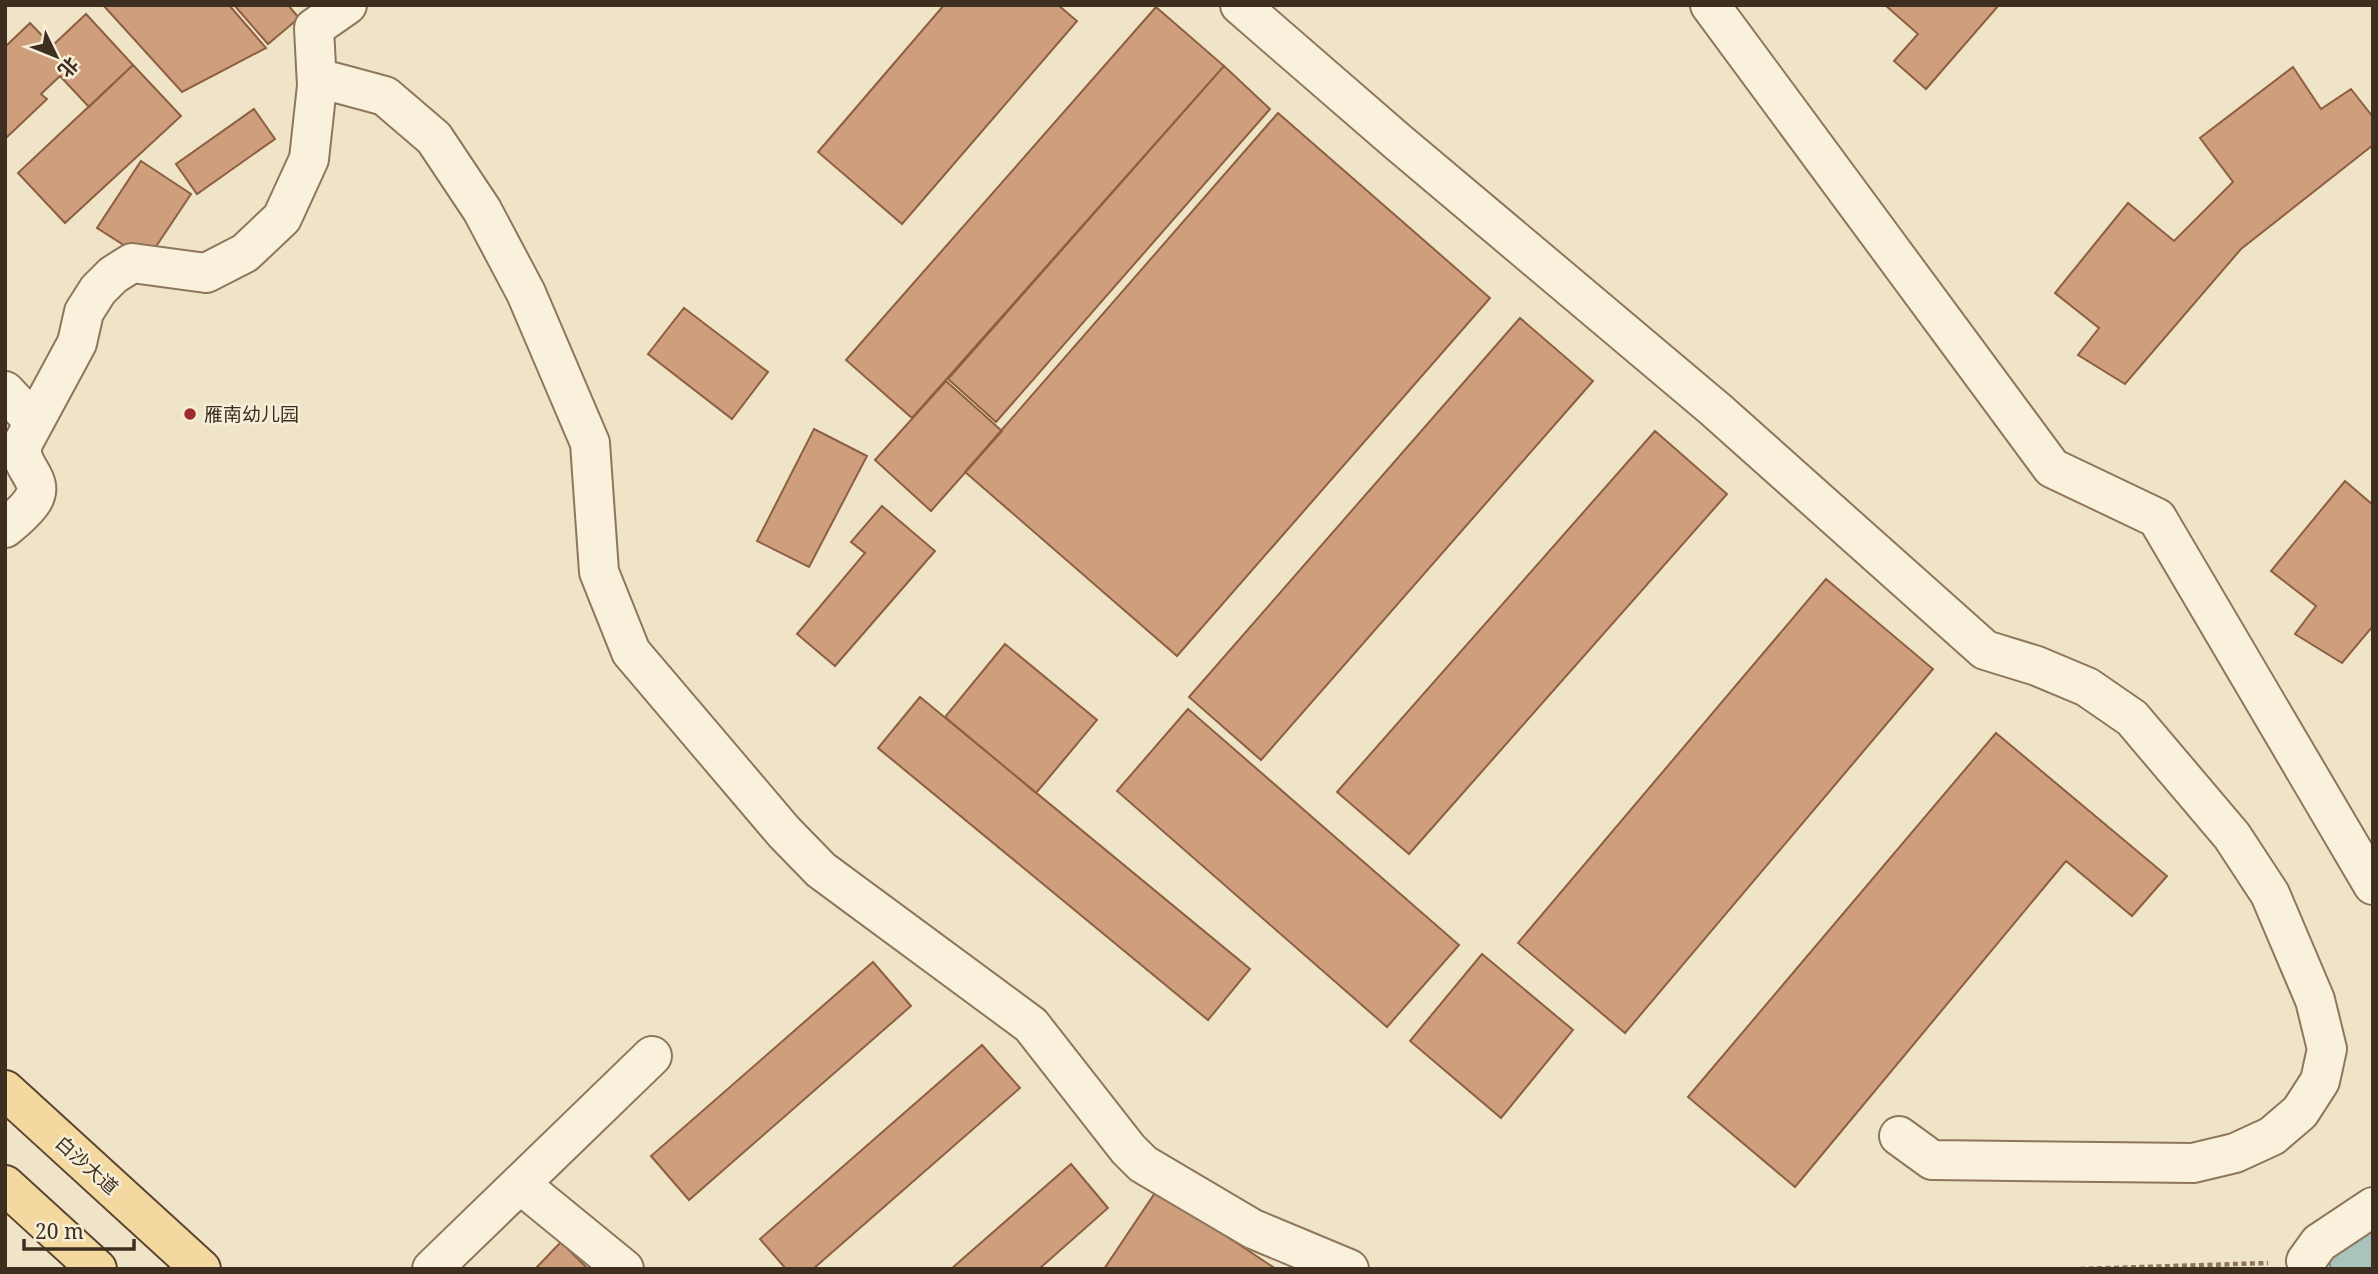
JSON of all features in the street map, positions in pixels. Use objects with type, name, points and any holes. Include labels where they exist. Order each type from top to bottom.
[{"type":"main road","name":"白沙大道","points":[[5,1090],[201,1269]]},
{"type":"main road","points":[[5,1185],[97,1269]]},
{"type":"street","points":[[5,528],[29,505],[36,493],[35,479],[20,452],[33,421],[77,343],[84,312],[98,290],[113,275],[132,263],[206,273],[245,253],[282,218],[309,159],[317,86],[314,28],[347,5]]},
{"type":"street","points":[[1240,5],[1715,409],[1985,650],[2036,666],[2087,688],[2132,718],[2232,836],[2270,894],[2315,1000],[2327,1049],[2320,1081],[2301,1112],[2272,1136],[2235,1153],[2193,1163],[1932,1160],[1899,1136]]},
{"type":"street","points":[[1710,5],[2052,468],[2157,518],[2373,884]]},
{"type":"street","points":[[317,86],[333,82],[385,96],[434,138],[482,210],[526,293],[590,443],[599,572],[631,652],[784,832],[821,870],[1031,1025],[1128,1149],[1143,1164],[1253,1229],[1349,1269]]},
{"type":"street","points":[[5,391],[33,421]]},
{"type":"street","points":[[432,1269],[652,1056]]},
{"type":"street","points":[[520,1184],[624,1269]]},
{"type":"street","points":[[2306,1261],[2319,1243],[2373,1207]]},
{"type":"path","points":[[2080,1269],[2306,1261]]},
{"type":"water","points":[[2373,1223],[2373,1269],[2331,1269],[2327,1254]]},
{"type":"building","points":[[103,5],[229,5],[266,48],[182,92]]},
{"type":"building","points":[[234,5],[288,5],[299,18],[268,44]]},
{"type":"building","points":[[944,5],[1058,5],[1077,21],[902,224],[818,152]]},
{"type":"building","points":[[1885,5],[1999,5],[1926,89],[1894,61],[1918,34]]},
{"type":"building","points":[[1156,7],[1224,66],[912,418],[846,360]]},
{"type":"building","points":[[86,14],[133,65],[89,107],[60,76],[41,94],[47,99],[5,139],[5,47],[30,23],[52,46]]},
{"type":"building","points":[[133,65],[181,116],[65,223],[18,173]]},
{"type":"building","points":[[1224,66],[1270,109],[996,422],[948,379]]},
{"type":"building","points":[[2293,67],[2321,109],[2351,89],[2373,117],[2373,145],[2241,249],[2125,384],[2078,355],[2099,328],[2055,293],[2128,203],[2174,241],[2233,182],[2200,138]]},
{"type":"building","points":[[254,109],[275,139],[197,194],[176,164]]},
{"type":"building","points":[[1278,113],[1490,298],[1177,656],[965,472]]},
{"type":"building","points":[[141,161],[191,194],[147,260],[97,228]]},
{"type":"building","points":[[684,308],[768,372],[732,419],[648,354]]},
{"type":"building","points":[[1520,318],[1593,381],[1261,760],[1189,697]]},
{"type":"building","points":[[946,381],[1002,431],[931,511],[875,460]]},
{"type":"building","points":[[814,429],[867,456],[809,567],[757,541]]},
{"type":"building","points":[[1655,431],[1727,494],[1409,854],[1337,792]]},
{"type":"building","points":[[2345,481],[2373,505],[2373,626],[2342,663],[2295,634],[2316,606],[2271,571]]},
{"type":"building","points":[[882,506],[935,551],[835,666],[797,634],[865,553],[851,542]]},
{"type":"building","points":[[1826,579],[1933,669],[1625,1033],[1518,943]]},
{"type":"building","points":[[1005,644],[1097,720],[1036,793],[945,717]]},
{"type":"building","points":[[920,697],[1250,969],[1208,1020],[878,748]]},
{"type":"building","points":[[1188,709],[1459,945],[1387,1027],[1117,791]]},
{"type":"building","points":[[1996,733],[2167,876],[2132,916],[2066,861],[1795,1187],[1688,1097]]},
{"type":"building","points":[[1482,954],[1573,1030],[1501,1118],[1410,1041]]},
{"type":"building","points":[[873,962],[911,1006],[689,1200],[651,1156]]},
{"type":"building","points":[[982,1045],[1020,1088],[813,1269],[786,1269],[760,1239]]},
{"type":"building","points":[[1071,1164],[1108,1208],[1039,1269],[951,1269]]},
{"type":"building","points":[[1157,1190],[1276,1269],[1104,1269]]},
{"type":"building","points":[[561,1242],[588,1269],[535,1269]]},
{"type":"place","name":"雁南幼儿园","points":[[190,414]]}]
